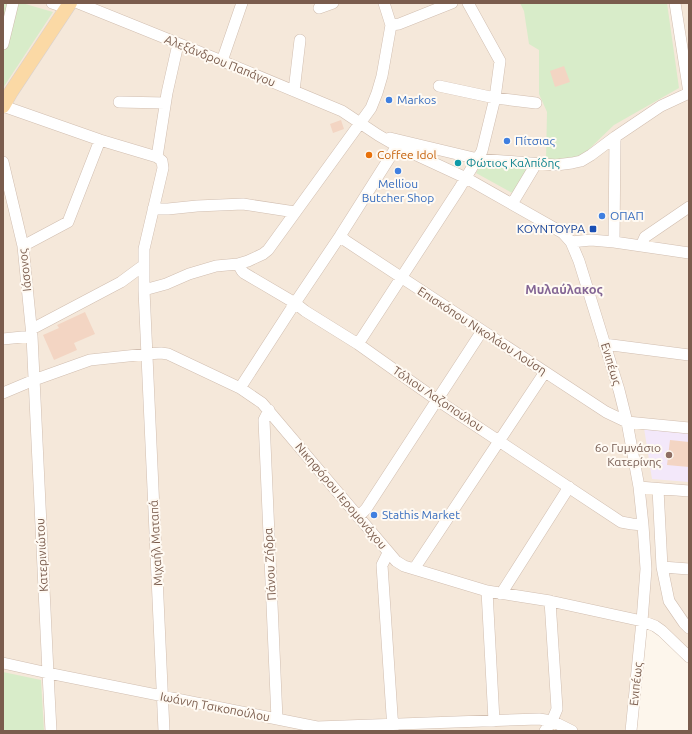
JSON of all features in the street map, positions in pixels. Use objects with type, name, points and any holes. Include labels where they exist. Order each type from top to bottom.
[{"type":"main road","points":[[3,106],[72,5]]},
{"type":"street","points":[[3,44],[13,3]]},
{"type":"street","name":"Αλεξάνδρου Παπάγου","points":[[52,3],[72,5],[222,61],[342,111],[360,124]]},
{"type":"street","points":[[222,61],[242,3]]},
{"type":"street","points":[[319,8],[332,3]]},
{"type":"street","points":[[144,290],[166,284],[189,274],[216,266],[238,264],[248,261],[268,250],[371,108],[382,76],[390,25],[384,3]]},
{"type":"street","points":[[390,25],[398,24],[452,3]]},
{"type":"street","points":[[358,344],[482,151],[495,98],[500,61],[468,3]]},
{"type":"street","points":[[378,135],[478,159],[556,165],[581,161],[661,106],[689,93],[675,3]]},
{"type":"street","points":[[294,91],[300,40]]},
{"type":"street","name":"Μιχαήλ Ματαπά","points":[[164,731],[144,290],[144,249],[163,168],[160,159],[165,103],[178,44]]},
{"type":"street","points":[[439,86],[495,98],[536,103]]},
{"type":"street","points":[[119,102],[165,103]]},
{"type":"street","points":[[3,106],[160,159]]},
{"type":"street","name":"Ενιπέως","points":[[360,124],[396,146],[466,178],[563,233],[571,242],[579,261],[619,390],[627,422],[639,487],[646,569],[631,731]]},
{"type":"street","points":[[614,242],[615,137]]},
{"type":"street","points":[[23,246],[68,222],[100,140]]},
{"type":"street","points":[[240,388],[340,236],[396,146]]},
{"type":"street","name":"Ιάσονος","points":[[3,162],[23,246],[32,332],[34,380]]},
{"type":"street","points":[[512,204],[536,164]]},
{"type":"street","points":[[153,209],[243,204],[295,212]]},
{"type":"street","points":[[641,246],[645,237],[689,207]]},
{"type":"street","name":"Επισκόπου Νικολάου Λούση","points":[[340,236],[401,278],[606,412],[627,422],[689,428]]},
{"type":"street","points":[[571,242],[592,240],[614,242],[689,253]]},
{"type":"street","name":"Τόλιου Λαζοπούλου","points":[[238,264],[242,271],[358,344],[437,400],[621,522],[643,525]]},
{"type":"street","points":[[3,339],[32,332],[121,282],[144,265]]},
{"type":"street","points":[[358,517],[366,509],[482,331]]},
{"type":"street","points":[[604,344],[689,355]]},
{"type":"street","name":"Νικηφόρου Ιερομονάχου","points":[[3,393],[90,360],[147,354],[168,354],[240,388],[262,403],[388,553],[404,566],[487,591],[550,601],[642,621],[654,626],[684,647],[689,657]]},
{"type":"street","points":[[414,569],[545,372]]},
{"type":"street","name":"Κατερινιώτου","points":[[34,380],[52,731]]},
{"type":"street","name":"Πάνου Ζήδρα","points":[[269,410],[264,420],[277,719]]},
{"type":"street","points":[[501,594],[569,487]]},
{"type":"street","points":[[639,487],[689,491]]},
{"type":"street","points":[[658,489],[662,567],[669,601],[689,628]]},
{"type":"street","points":[[388,553],[382,565],[393,728]]},
{"type":"street","points":[[662,567],[689,569]]},
{"type":"street","points":[[487,591],[494,721]]},
{"type":"street","points":[[545,731],[552,721],[557,709],[550,601]]},
{"type":"street","name":"Ιωάννη Τσικοπούλου","points":[[3,663],[48,674],[277,719],[316,729],[393,728],[539,719],[552,721],[572,731]]},
{"type":"shaded area","points":[[3,3],[689,3],[689,657],[642,621],[631,731],[3,731]]},
{"type":"shaded area","name":"6ο Γυμνάσιο Κατερίνης","points":[[644,428],[689,432],[689,482],[652,479]]},
{"type":"green space","points":[[3,3],[22,3],[53,12],[3,88]]},
{"type":"green space","points":[[520,3],[667,3],[679,88],[614,125],[586,152],[574,159],[557,161],[546,160],[547,112],[539,94],[539,50],[529,44],[524,11]]},
{"type":"green space","points":[[482,163],[531,167],[514,194],[476,173]]},
{"type":"green space","points":[[3,672],[41,680],[44,731],[3,731]]},
{"type":"building","points":[[564,66],[570,82],[555,87],[550,71]]},
{"type":"building","points":[[341,120],[344,129],[333,133],[330,124]]},
{"type":"building","points":[[85,312],[95,334],[74,343],[77,350],[54,360],[43,335],[59,328],[57,325]]},
{"type":"building","points":[[670,440],[689,442],[689,467],[667,465]]},
{"type":"place","name":"Markos","points":[[389,100]]},
{"type":"place","name":"Πίτσιας","points":[[507,141]]},
{"type":"place","name":"Coffee Idol","points":[[369,155]]},
{"type":"place","name":"Φώτιος Καλπίδης","points":[[458,163]]},
{"type":"place","name":"Melliou Butcher Shop","points":[[398,171]]},
{"type":"place","name":"ΟΠΑΠ","points":[[602,216]]},
{"type":"place","name":"ΚΟΥΝΤΟΥΡΑ","points":[[593,229]]},
{"type":"place","name":"6ο Γυμνάσιο Κατερίνης","points":[[669,455]]},
{"type":"place","name":"Stathis Market","points":[[374,515]]},
{"type":"district","name":"Μυλαύλακος","points":[[564,289]]}]
